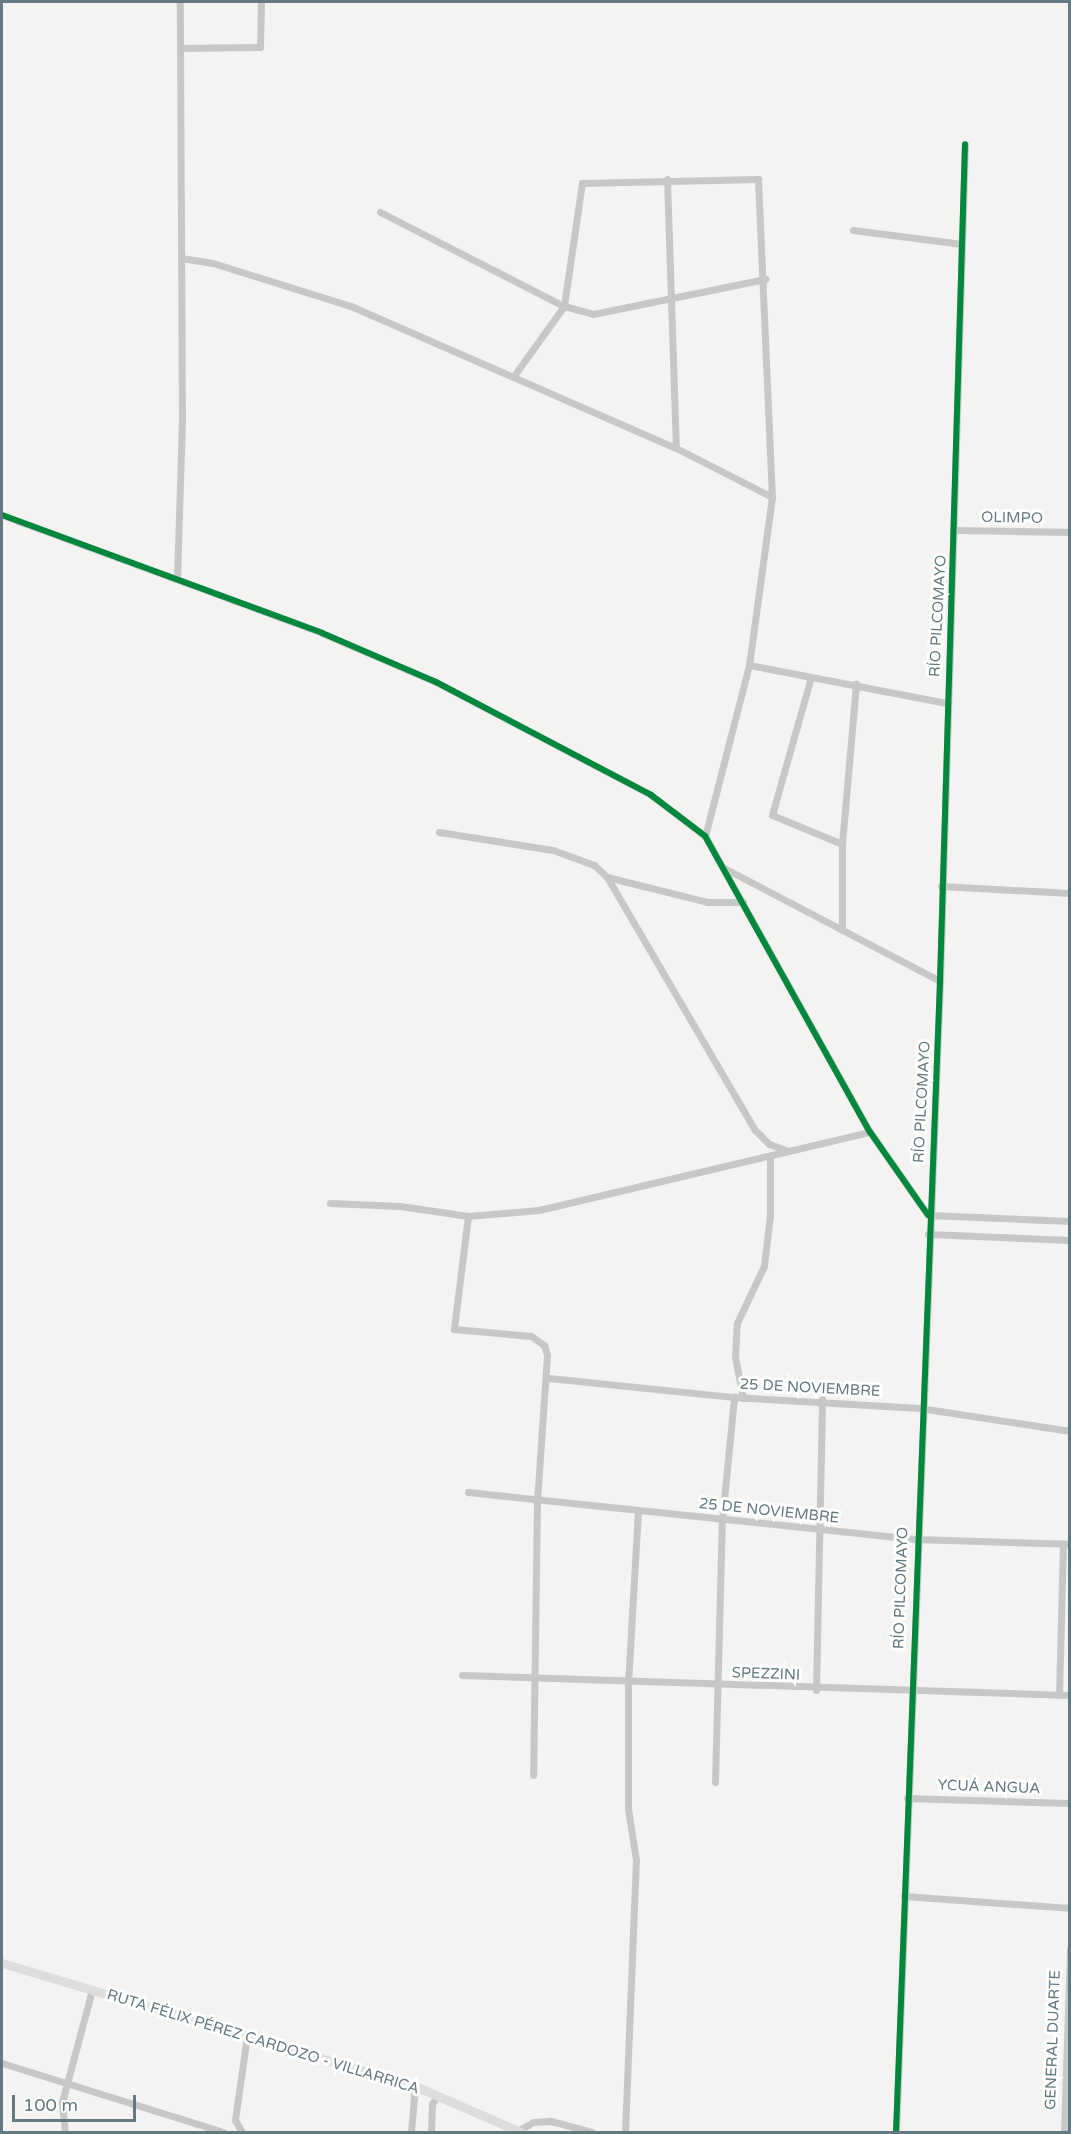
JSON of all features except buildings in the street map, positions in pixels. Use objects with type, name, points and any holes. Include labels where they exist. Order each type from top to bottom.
[{"type":"street","points":[[177,579],[181,258],[180,2]]},
{"type":"street","points":[[180,48],[260,47],[261,2]]},
{"type":"street","name":"RÍO PILCOMAYO","points":[[896,2133],[909,1693],[939,981],[940,886],[954,530],[965,144]]},
{"type":"street","points":[[513,377],[564,306],[582,183],[667,179],[758,179],[765,279],[772,497],[749,665],[705,836]]},
{"type":"street","points":[[667,179],[675,448]]},
{"type":"street","points":[[380,212],[564,306],[593,314],[765,279]]},
{"type":"street","points":[[853,230],[962,244]]},
{"type":"street","points":[[181,258],[213,263],[353,307],[675,448],[772,497]]},
{"type":"street","points":[[2,515],[322,633],[436,682],[651,795],[705,836],[870,1132],[928,1215],[1070,1221]]},
{"type":"street","name":"OLIMPO","points":[[954,530],[1070,532]]},
{"type":"street","points":[[749,665],[856,684],[946,704]]},
{"type":"street","points":[[811,677],[772,815],[842,844]]},
{"type":"street","points":[[842,930],[842,844],[856,684]]},
{"type":"street","points":[[439,832],[553,849],[594,865],[607,878],[755,1130],[770,1144],[788,1151]]},
{"type":"street","points":[[724,868],[939,981]]},
{"type":"street","points":[[607,878],[707,902],[743,902]]},
{"type":"street","points":[[940,886],[1070,892]]},
{"type":"street","points":[[330,1203],[400,1206],[468,1216],[539,1210],[870,1132]]},
{"type":"street","points":[[743,1398],[735,1357],[737,1323],[764,1266],[771,1215],[770,1156]]},
{"type":"street","points":[[468,1216],[454,1329],[538,1337],[548,1355],[549,1378],[543,1394],[537,1500],[533,1775]]},
{"type":"street","points":[[928,1234],[1070,1240]]},
{"type":"street","name":"25 DE NOVIEMBRE","points":[[549,1378],[743,1398],[822,1399],[920,1408],[1070,1431]]},
{"type":"street","points":[[715,1782],[723,1520],[734,1397]]},
{"type":"street","points":[[816,1690],[822,1399]]},
{"type":"street","name":"25 DE NOVIEMBRE","points":[[468,1492],[915,1539],[1066,1544]]},
{"type":"street","points":[[625,2133],[636,1860],[628,1809],[628,1684],[638,1511]]},
{"type":"street","points":[[1059,1695],[1066,1544]]},
{"type":"street","name":"SPEZZINI","points":[[462,1675],[718,1687],[1070,1695]]},
{"type":"street","name":"YCUÁ ANGUA","points":[[907,1798],[1070,1803]]},
{"type":"street","points":[[904,1896],[1070,1908]]},
{"type":"street","name":"GENERAL DUARTE","points":[[1064,2133],[1070,1948]]},
{"type":"street","name":"RUTA FÉLIX PÉREZ CARDOZO - VILLARRICA","points":[[2,1963],[415,2086],[519,2132]]},
{"type":"street","points":[[65,2133],[62,2102],[92,1990]]},
{"type":"street","points":[[242,2133],[235,2120],[247,2037]]},
{"type":"street","points":[[2,2063],[224,2133]]},
{"type":"street","points":[[411,2133],[415,2086]]},
{"type":"street","points":[[431,2133],[432,2104],[437,2096]]},
{"type":"street","points":[[519,2132],[533,2122],[551,2121],[592,2133]]},
{"type":"cycle path","points":[[896,2132],[940,981],[965,144]]},
{"type":"cycle path","points":[[2,515],[322,633],[436,682],[651,795],[705,836],[870,1132],[928,1215]]}]
